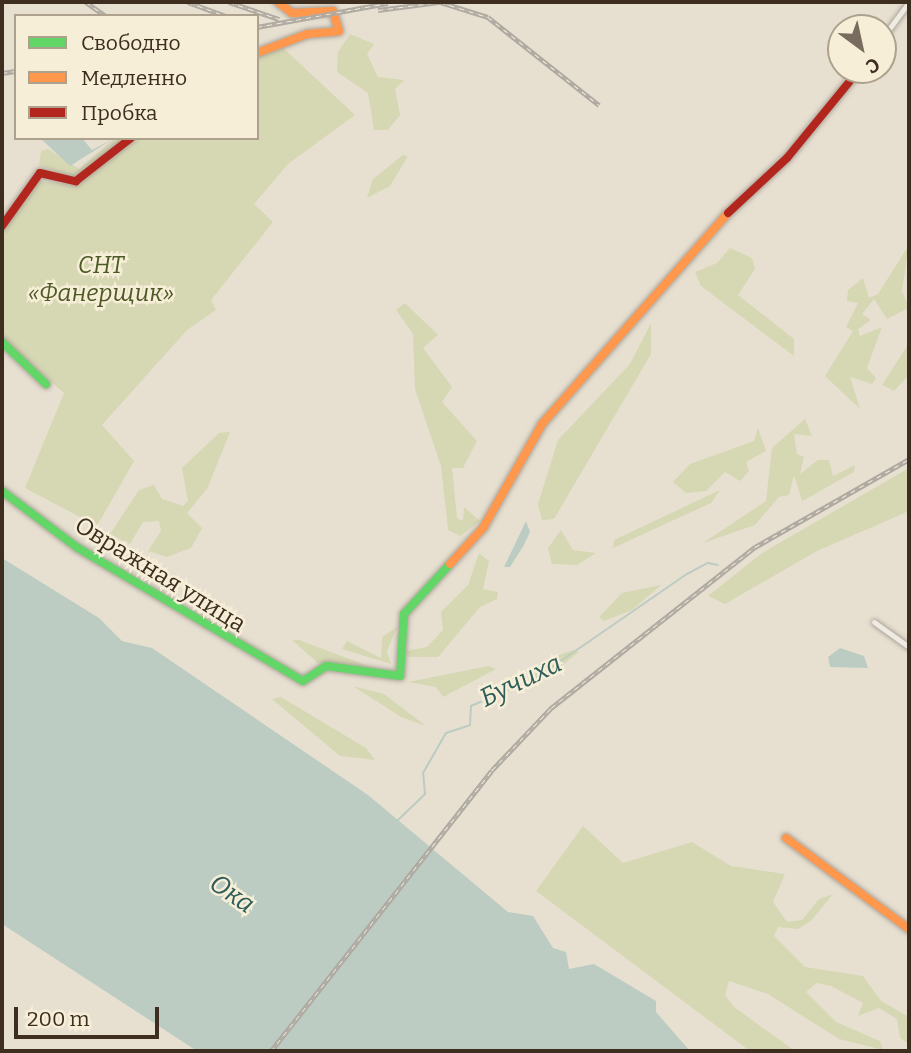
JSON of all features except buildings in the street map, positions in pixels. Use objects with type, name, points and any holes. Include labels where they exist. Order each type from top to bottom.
[{"type":"street","points":[[259,52],[307,34],[339,31],[333,11],[292,13],[278,2]]},
{"type":"street","points":[[897,18],[909,2]]},
{"type":"street","name":"Овражная улица","points":[[2,491],[78,548],[303,681],[326,666],[400,676],[404,614],[416,596],[483,528],[551,412],[684,263],[787,158],[848,84]]},
{"type":"street","points":[[2,226],[40,173],[75,181],[128,140]]},
{"type":"street","points":[[2,342],[46,384]]},
{"type":"street","points":[[874,622],[909,647]]},
{"type":"street","points":[[786,838],[909,929]]},
{"type":"green space","points":[[350,34],[374,44],[367,54],[378,77],[404,80],[395,89],[400,115],[388,130],[374,130],[368,93],[337,72],[338,52]]},
{"type":"green space","name":"СНТ «Фанерщик»","points":[[281,46],[355,115],[288,164],[254,204],[273,222],[211,300],[216,310],[187,330],[102,425],[134,461],[97,526],[25,488],[64,393],[2,338],[2,232],[38,181],[74,185],[134,140],[259,140],[259,56]]},
{"type":"green space","points":[[113,140],[124,140],[74,178],[39,165],[41,151],[48,149],[79,169]]},
{"type":"green space","points":[[403,155],[408,156],[390,186],[367,198],[373,179]]},
{"type":"green space","points":[[909,245],[902,291],[909,308],[887,319],[874,299],[862,314],[871,320],[858,329],[860,336],[882,327],[867,368],[876,378],[872,384],[850,377],[860,409],[825,376],[853,331],[846,327],[858,303],[847,301],[848,290],[863,278],[869,298],[878,294]]},
{"type":"green space","points":[[730,248],[752,258],[755,269],[738,295],[794,339],[794,356],[701,286],[695,272],[717,263]]},
{"type":"green space","points":[[405,303],[438,335],[423,348],[452,387],[442,402],[477,441],[463,468],[452,468],[457,518],[463,521],[464,507],[480,521],[460,536],[448,530],[441,466],[415,389],[413,334],[396,310]]},
{"type":"green space","points":[[651,323],[651,354],[554,519],[542,520],[538,504],[558,440],[630,364]]},
{"type":"green space","points":[[909,343],[909,375],[894,391],[882,385]]},
{"type":"green space","points":[[805,419],[812,436],[794,434],[797,454],[804,457],[800,474],[818,460],[829,460],[833,476],[855,465],[854,472],[802,501],[794,475],[789,495],[779,497],[755,525],[703,543],[766,501],[772,448]]},
{"type":"green space","points":[[758,428],[766,451],[746,462],[749,471],[740,481],[725,472],[706,491],[686,493],[673,482],[690,464],[754,441]]},
{"type":"green space","points":[[230,432],[207,489],[187,513],[202,528],[191,548],[167,557],[148,551],[161,531],[159,521],[143,522],[130,544],[110,534],[139,490],[154,485],[162,499],[183,506],[188,501],[182,468],[219,433]]},
{"type":"green space","points":[[909,468],[909,511],[817,551],[725,604],[708,596],[762,553]]},
{"type":"green space","points":[[720,490],[711,503],[613,548],[614,540]]},
{"type":"green space","points":[[561,530],[573,550],[596,553],[577,565],[552,564],[548,548]]},
{"type":"green space","points":[[479,553],[489,561],[483,589],[498,592],[497,599],[480,607],[438,657],[408,657],[406,651],[427,647],[443,630],[441,612],[468,585]]},
{"type":"green space","points":[[661,585],[632,610],[604,621],[599,617],[622,593]]},
{"type":"green space","points":[[397,627],[387,651],[391,664],[342,649],[347,641],[381,658],[382,637]]},
{"type":"green space","points":[[292,640],[299,640],[376,669],[318,663]]},
{"type":"green space","points":[[574,650],[579,652],[551,674],[540,680],[534,675],[553,657]]},
{"type":"green space","points":[[488,666],[496,669],[443,697],[436,687],[408,682]]},
{"type":"green space","points":[[353,686],[384,694],[426,726],[401,717]]},
{"type":"green space","points":[[281,697],[366,748],[375,760],[340,756],[272,699]]},
{"type":"green space","points":[[583,826],[623,863],[692,842],[731,866],[785,874],[773,902],[787,922],[802,920],[819,899],[833,894],[811,921],[798,929],[778,927],[774,936],[805,967],[863,976],[881,1001],[909,1017],[909,1044],[900,1038],[897,1019],[879,1008],[858,1016],[863,1003],[831,986],[817,983],[806,992],[836,1022],[880,1041],[883,1050],[839,1039],[768,994],[729,981],[725,995],[734,1007],[795,1051],[750,1051],[536,891]]},
{"type":"water","points":[[42,140],[84,140],[92,150],[111,140],[70,166]]},
{"type":"water","points":[[526,521],[530,532],[524,545],[510,567],[504,567]]},
{"type":"water","name":"Ока","points":[[2,558],[99,618],[122,641],[152,648],[368,795],[508,912],[533,916],[553,948],[566,952],[569,969],[594,964],[656,1001],[656,1012],[690,1051],[197,1051],[2,924]]},
{"type":"water","points":[[840,648],[864,656],[868,668],[830,667],[828,657]]},
{"type":"waterway","name":"Бучиха","points":[[396,822],[425,794],[423,773],[446,733],[470,725],[471,706],[539,676],[687,574],[708,563],[718,565]]},
{"type":"railway","points":[[86,2],[103,14]]},
{"type":"railway","points":[[188,2],[221,14]]},
{"type":"railway","points":[[229,2],[279,19]]},
{"type":"railway","points":[[378,10],[440,2],[488,17],[599,105]]},
{"type":"railway","points":[[259,27],[388,3]]},
{"type":"railway","points":[[2,73],[14,71]]},
{"type":"railway","points":[[271,1051],[492,770],[551,708],[755,547],[909,459]]},
{"type":"traffic: fast","points":[[2,342],[46,384]]},
{"type":"traffic: fast","points":[[2,491],[78,548],[303,681],[326,666],[400,676],[404,614],[450,564]]},
{"type":"traffic: slow","points":[[259,52],[307,34],[339,31],[333,11],[292,13],[278,2]]},
{"type":"traffic: slow","points":[[450,564],[483,528],[542,424],[728,213]]},
{"type":"traffic: slow","points":[[786,838],[909,929]]},
{"type":"traffic: jam","points":[[728,213],[787,158],[848,84]]},
{"type":"traffic: jam","points":[[2,226],[40,173],[76,181],[128,140]]}]
